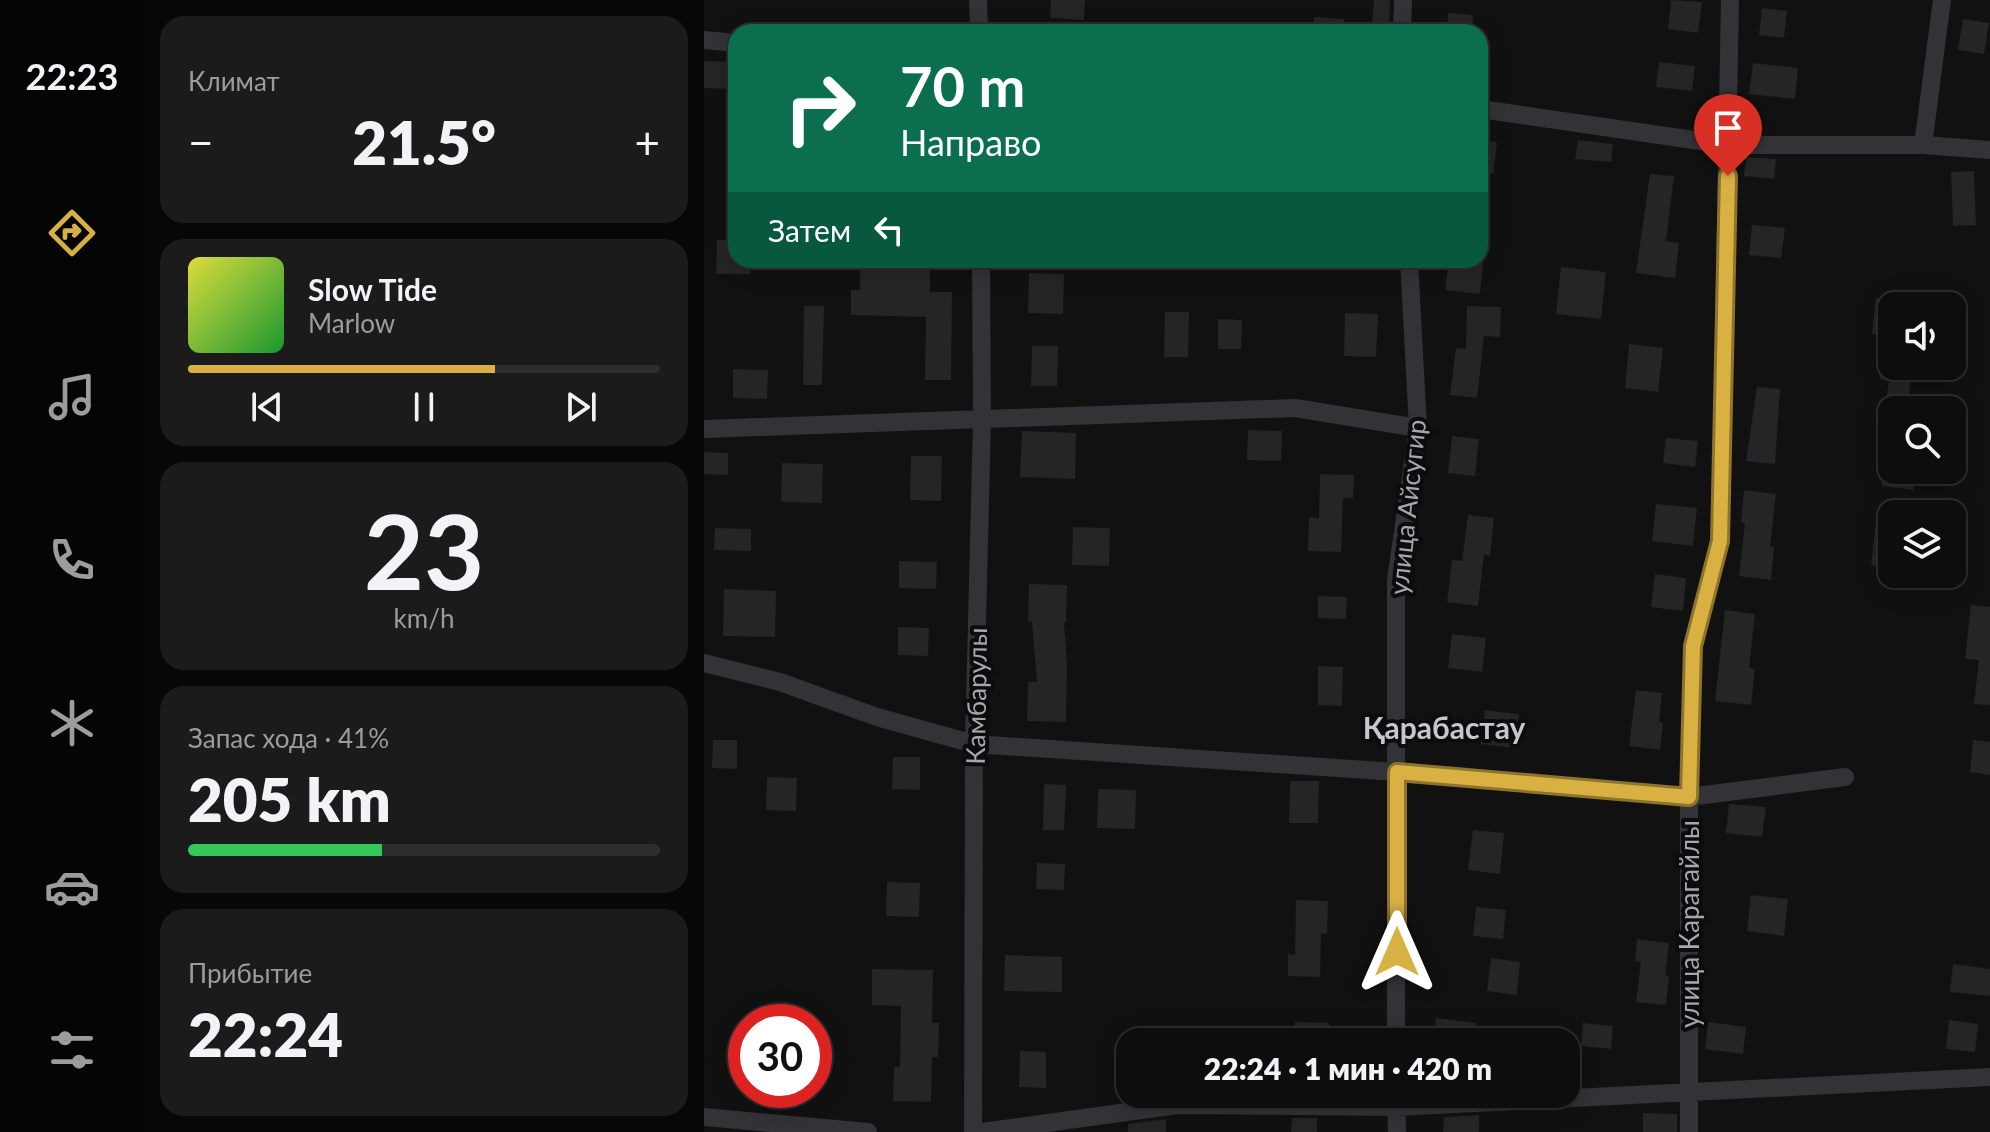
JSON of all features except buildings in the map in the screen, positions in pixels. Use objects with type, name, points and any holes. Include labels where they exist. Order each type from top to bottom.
[{"type":"street","points":[[978,0],[979,24]]},
{"type":"street","points":[[1402,24],[1403,0]]},
{"type":"street","name":"улица Карагайлы","points":[[1689,1132],[1689,797],[1693,646],[1720,541],[1730,0]]},
{"type":"street","points":[[1923,145],[1942,0]]},
{"type":"street","points":[[704,40],[728,42]]},
{"type":"street","points":[[1488,110],[1728,145],[1923,145],[1990,150]]},
{"type":"street","name":"Камбарулы","points":[[973,1132],[974,744],[982,420],[981,268]]},
{"type":"street","name":"улица Айсугир","points":[[1396,1028],[1396,580],[1418,428],[1409,268]]},
{"type":"street","points":[[704,429],[1295,408],[1418,428]]},
{"type":"street","points":[[704,663],[780,682],[877,717],[974,744],[1397,772],[1689,797],[1845,777]]},
{"type":"street","points":[[1580,1096],[1990,1077]]},
{"type":"street","points":[[982,1132],[1156,1108]]},
{"type":"street","points":[[1396,1108],[1397,1132]]},
{"type":"street","points":[[704,1117],[868,1132]]},
{"type":"district","name":"Қарабастау","points":[[1444,727]]},
{"type":"route","points":[[1397,952],[1397,772],[1689,797],[1693,646],[1720,541],[1728,176]]}]
